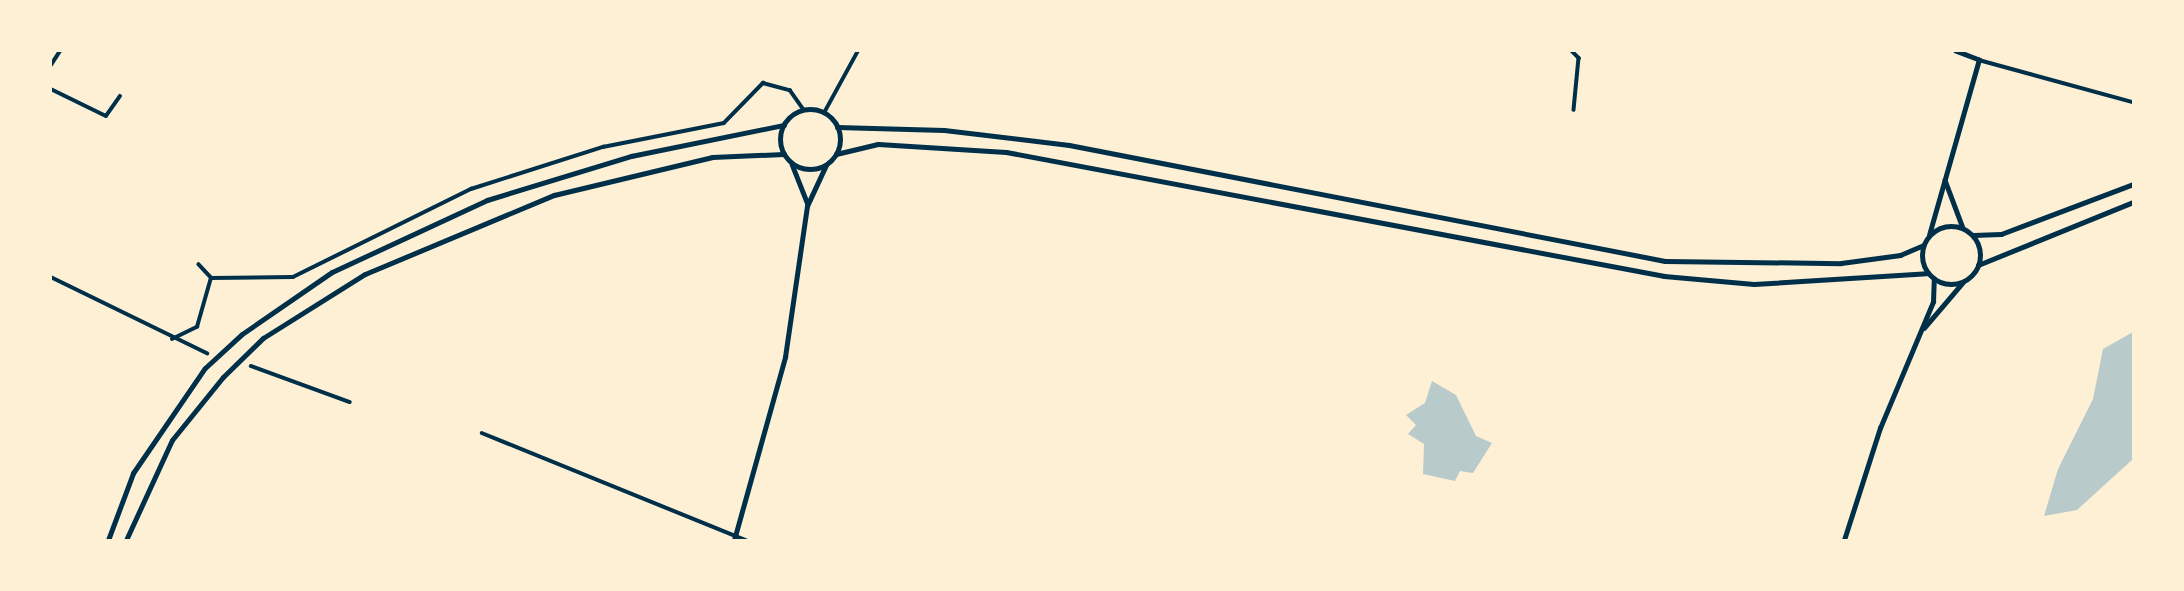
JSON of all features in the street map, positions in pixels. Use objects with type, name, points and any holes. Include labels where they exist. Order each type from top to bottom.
[{"type":"main road","points":[[108,540],[132,473],[205,369],[242,334],[332,272],[487,200],[631,156],[784,125],[804,110],[824,113],[838,127],[944,130],[1069,145],[1665,261],[1841,263],[1900,256],[1923,245],[1929,235],[1940,228],[1963,228],[1973,235],[2001,234],[2133,184]]},
{"type":"main road","points":[[784,125],[784,154],[792,164],[809,169],[827,164],[836,154],[878,144],[1006,152],[1664,276],[1754,284],[1927,273]]},
{"type":"main road","points":[[836,154],[838,127]]},
{"type":"main road","points":[[126,540],[172,440],[223,377],[263,338],[365,274],[554,195],[712,157],[784,154]]},
{"type":"main road","points":[[1923,245],[1927,273],[1934,279],[1963,282],[1978,265],[2133,202]]},
{"type":"main road","points":[[1973,235],[1978,265]]},
{"type":"street","points":[[51,65],[60,51]]},
{"type":"street","points":[[824,113],[858,51]]},
{"type":"street","points":[[1572,51],[1579,58],[1574,110]]},
{"type":"street","points":[[1956,51],[1979,60],[2133,102]]},
{"type":"street","points":[[1929,235],[1979,60]]},
{"type":"street","points":[[211,278],[293,277],[471,189],[603,147],[724,123],[763,83],[790,90],[804,110]]},
{"type":"street","points":[[51,89],[106,116],[120,96]]},
{"type":"street","points":[[792,164],[807,206]]},
{"type":"street","points":[[735,538],[785,357],[807,206],[827,164]]},
{"type":"street","points":[[1945,178],[1963,228]]},
{"type":"street","points":[[200,265],[211,278]]},
{"type":"street","points":[[51,277],[128,318],[207,353]]},
{"type":"street","points":[[172,339],[197,327],[211,278]]},
{"type":"street","points":[[1844,540],[1859,485],[1921,332],[1934,279]]},
{"type":"street","points":[[1921,332],[1963,282]]},
{"type":"street","points":[[251,366],[350,401]]},
{"type":"street","points":[[482,433],[735,538],[746,540]]},
{"type":"shaded area","points":[[2133,332],[2133,459],[2077,510],[2044,516],[2058,469],[2093,399],[2103,349]]},
{"type":"shaded area","points":[[1432,381],[1456,395],[1476,436],[1492,443],[1473,473],[1460,471],[1455,481],[1423,474],[1424,444],[1408,434],[1416,425],[1406,415],[1425,403]]}]
